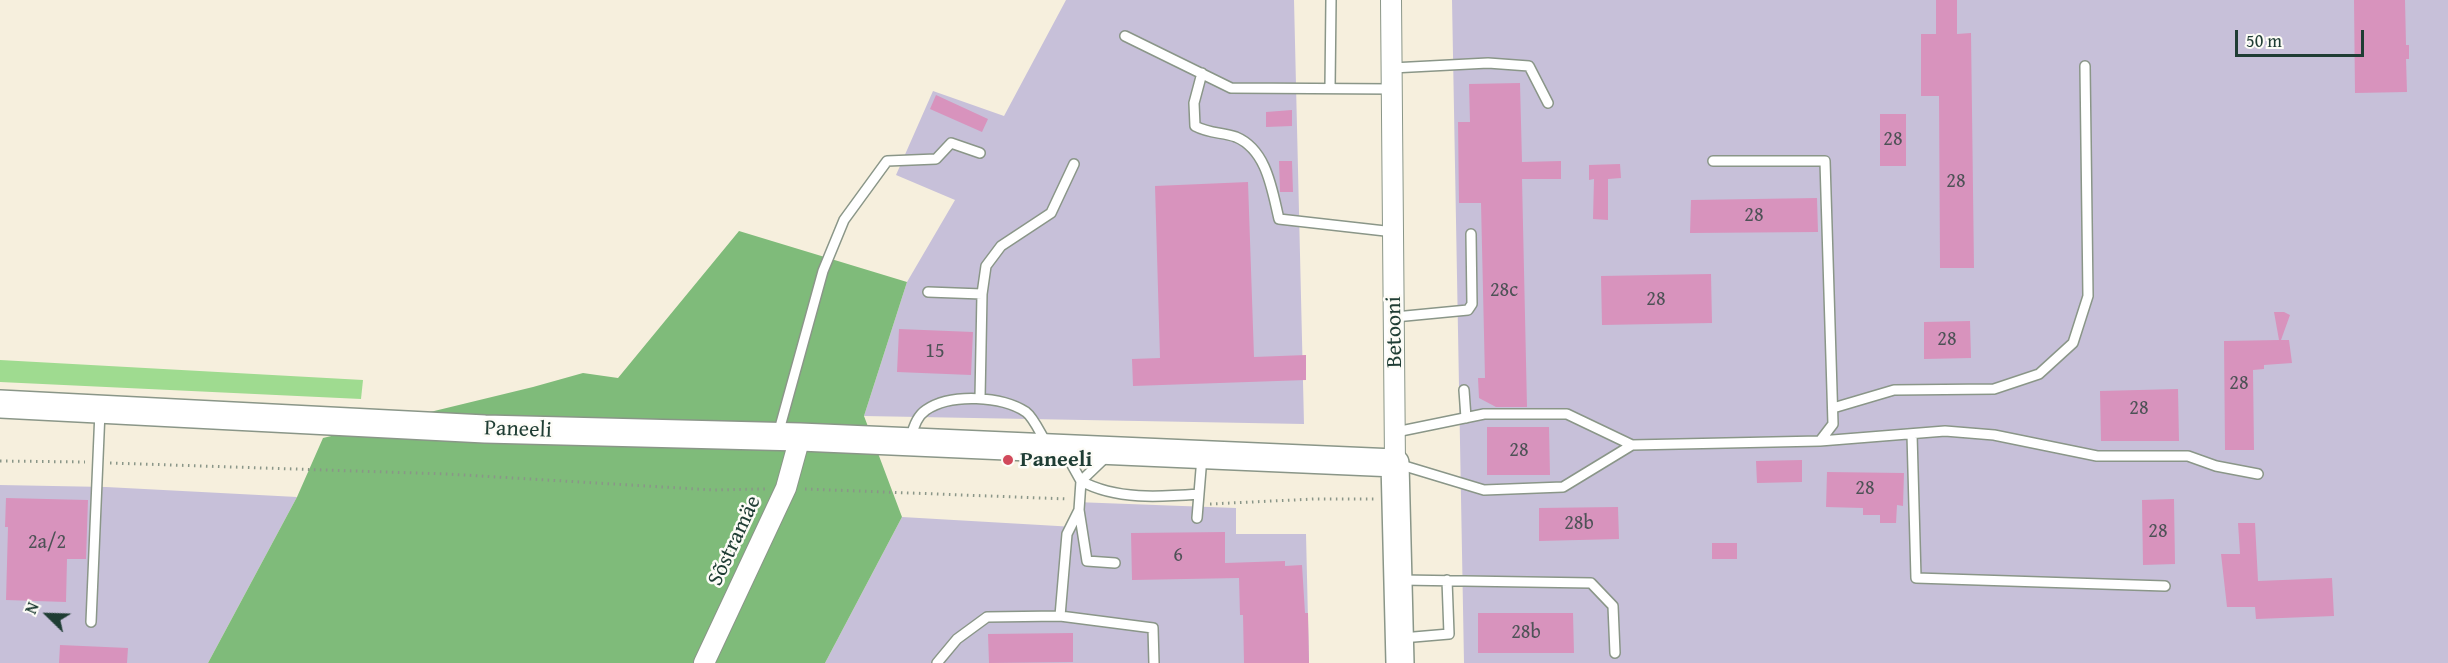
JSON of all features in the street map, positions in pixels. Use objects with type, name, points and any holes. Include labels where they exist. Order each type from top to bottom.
[{"type":"street","name":"Betooni","points":[[1391,0],[1395,463],[1400,650]]},
{"type":"street","name":"Paneeli","points":[[0,404],[485,429],[789,436],[1395,463]]},
{"type":"street","name":"Sõstramäe","points":[[704,663],[786,488],[789,436]]},
{"type":"lane","points":[[1330,88],[1331,0]]},
{"type":"lane","points":[[1125,36],[1231,88],[1393,89]]},
{"type":"lane","points":[[1392,68],[1488,63],[1529,66],[1548,103]]},
{"type":"lane","points":[[1833,408],[1894,390],[1994,388],[2039,374],[2073,343],[2088,296],[2085,66]]},
{"type":"lane","points":[[1202,74],[1194,103],[1195,126],[1207,133],[1236,137],[1255,150],[1269,179],[1279,219],[1394,232]]},
{"type":"lane","points":[[789,436],[823,270],[844,220],[887,161],[936,159],[951,143],[980,153]]},
{"type":"lane","points":[[1713,161],[1825,161],[1833,424],[1820,441]]},
{"type":"lane","points":[[980,398],[982,294],[986,266],[1001,246],[1051,213],[1074,164]]},
{"type":"lane","points":[[1395,317],[1468,310],[1472,304],[1471,234]]},
{"type":"lane","points":[[928,292],[982,294]]},
{"type":"lane","points":[[1464,390],[1466,418]]},
{"type":"lane","points":[[911,442],[914,425],[925,410],[947,401],[980,398],[1000,402],[1027,413],[1081,481],[1096,489],[1121,494],[1198,499]]},
{"type":"lane","points":[[90,622],[100,408]]},
{"type":"lane","points":[[1396,432],[1484,414],[1566,414],[1632,445],[1820,441],[1945,431],[1994,435],[2097,456],[2188,456],[2216,466],[2258,474]]},
{"type":"lane","points":[[1912,434],[1916,578],[2165,586]]},
{"type":"lane","points":[[1395,463],[1484,490],[1563,487],[1632,445]]},
{"type":"lane","points":[[1112,451],[1081,481],[1079,510],[1087,561],[1115,563]]},
{"type":"lane","points":[[1197,518],[1202,455]]},
{"type":"lane","points":[[1060,616],[1067,534],[1079,510]]},
{"type":"lane","points":[[1399,580],[1591,583],[1613,606],[1615,652]]},
{"type":"lane","points":[[1400,650],[1449,634],[1447,580]]},
{"type":"lane","points":[[937,663],[957,639],[987,617],[1060,616],[1153,628],[1154,663]]},
{"type":"path","points":[[0,461],[99,462],[447,474],[713,490],[786,488],[1080,499]]},
{"type":"path","points":[[1198,499],[1397,499]]},
{"type":"shaded area","points":[[1066,0],[1294,0],[1304,424],[864,416],[907,282],[955,200],[896,175],[933,91],[1004,116]]},
{"type":"shaded area","points":[[1452,0],[2448,0],[2448,663],[1464,663]]},
{"type":"shaded area","points":[[0,485],[106,487],[297,497],[208,663],[0,663]]},
{"type":"shaded area","points":[[1075,502],[1236,508],[1236,534],[1306,534],[1309,663],[825,663],[902,517],[1075,527]]},
{"type":"green space","points":[[739,231],[907,282],[864,416],[902,517],[825,663],[208,663],[297,497],[323,438],[583,373],[618,378]]},
{"type":"green space","points":[[0,360],[363,380],[361,399],[0,382]]},
{"type":"building","points":[[1936,0],[1957,0],[1957,34],[1971,33],[1974,268],[1940,268],[1939,96],[1921,96],[1921,34],[1936,34]]},
{"type":"building","points":[[2354,0],[2405,0],[2406,45],[2409,45],[2409,59],[2406,59],[2407,92],[2355,93]]},
{"type":"building","points":[[1520,83],[1522,162],[1561,161],[1561,179],[1522,179],[1527,407],[1496,407],[1479,398],[1478,378],[1485,378],[1481,203],[1459,203],[1458,122],[1470,122],[1469,84]]},
{"type":"building","points":[[936,95],[988,119],[982,132],[930,109]]},
{"type":"building","points":[[1292,110],[1292,126],[1266,127],[1266,112]]},
{"type":"building","points":[[1880,114],[1906,114],[1906,166],[1880,166]]},
{"type":"building","points":[[1279,161],[1292,161],[1293,192],[1280,192]]},
{"type":"building","points":[[1620,164],[1621,178],[1608,179],[1608,220],[1593,219],[1594,179],[1589,180],[1589,165]]},
{"type":"building","points":[[1248,182],[1254,357],[1306,355],[1306,380],[1133,386],[1132,359],[1160,358],[1155,186]]},
{"type":"building","points":[[1817,198],[1818,232],[1690,233],[1691,200]]},
{"type":"building","points":[[1711,274],[1712,323],[1602,325],[1601,276]]},
{"type":"building","points":[[2274,312],[2284,312],[2290,315],[2281,340],[2289,340],[2292,363],[2264,365],[2264,369],[2253,370],[2254,450],[2225,450],[2224,341],[2279,340]]},
{"type":"building","points":[[1970,321],[1971,358],[1924,359],[1924,322]]},
{"type":"building","points":[[899,329],[973,332],[971,375],[897,372]]},
{"type":"building","points":[[2178,389],[2179,441],[2101,441],[2100,391]]},
{"type":"building","points":[[1487,427],[1549,427],[1550,475],[1487,475]]},
{"type":"building","points":[[1802,460],[1802,482],[1757,483],[1756,461]]},
{"type":"building","points":[[1827,472],[1904,473],[1903,506],[1897,505],[1896,523],[1880,523],[1880,515],[1863,515],[1863,508],[1826,507]]},
{"type":"building","points":[[6,498],[88,500],[86,559],[67,559],[66,602],[6,600],[8,527],[5,527]]},
{"type":"building","points":[[2174,499],[2175,564],[2143,565],[2142,500]]},
{"type":"building","points":[[1618,507],[1619,539],[1539,541],[1539,508]]},
{"type":"building","points":[[2238,523],[2255,523],[2258,581],[2332,578],[2334,616],[2256,619],[2255,607],[2227,607],[2221,554],[2240,554]]},
{"type":"building","points":[[1225,532],[1225,563],[1285,561],[1285,566],[1302,565],[1305,613],[1308,613],[1309,663],[1244,663],[1243,615],[1240,615],[1239,578],[1132,580],[1131,533]]},
{"type":"building","points":[[1712,543],[1737,543],[1737,559],[1712,559]]},
{"type":"building","points":[[1478,613],[1573,613],[1574,653],[1478,653]]},
{"type":"building","points":[[1073,633],[1073,662],[989,663],[988,634]]},
{"type":"building","points":[[60,645],[128,648],[127,663],[59,663]]},
{"type":"place","name":"Paneeli","points":[[1008,460]]}]
